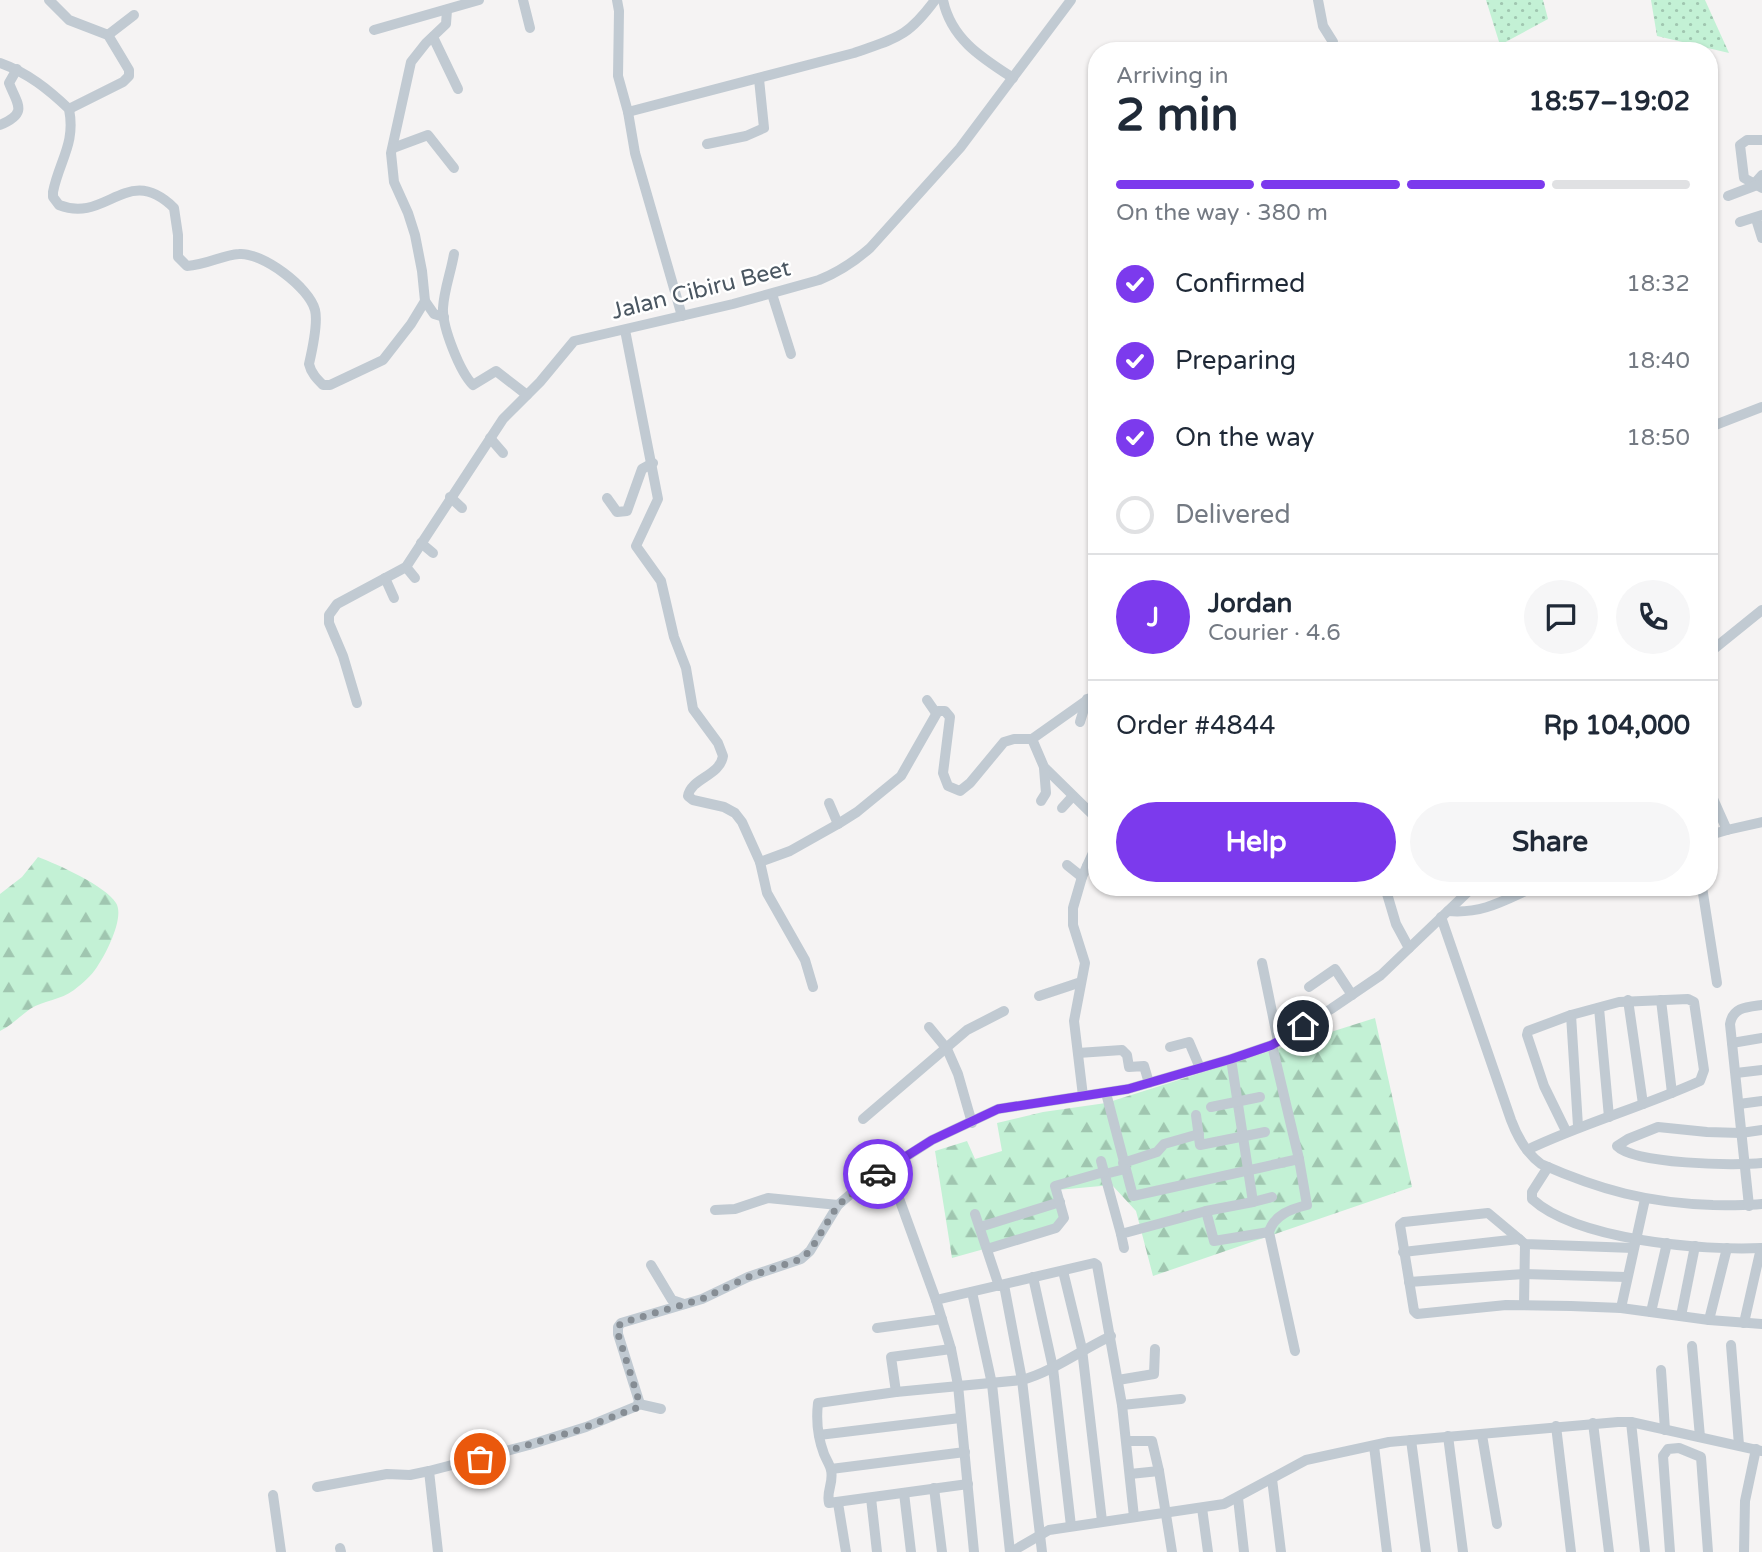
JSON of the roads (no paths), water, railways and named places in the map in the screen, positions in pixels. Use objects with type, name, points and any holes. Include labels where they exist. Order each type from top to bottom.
[{"type":"street","points":[[49,0],[69,20],[108,35],[127,64],[128,79],[69,109]]},
{"type":"street","points":[[374,30],[479,0]]},
{"type":"street","points":[[523,0],[530,28]]},
{"type":"street","points":[[617,0],[618,76],[635,153],[682,316]]},
{"type":"street","points":[[628,112],[854,53],[897,38],[904,35],[935,0]]},
{"type":"street","points":[[943,0],[954,28],[966,44],[1013,78]]},
{"type":"street","name":"Jalan Cibiru Beet","points":[[357,703],[329,623],[329,615],[337,604],[406,566],[503,419],[574,341],[772,293],[837,273],[870,248],[960,148],[1071,0]]},
{"type":"street","points":[[1318,0],[1324,26],[1333,42]]},
{"type":"street","points":[[444,317],[435,314],[425,301],[415,235],[391,173],[393,148],[411,62],[446,24],[447,10]]},
{"type":"street","points":[[108,35],[134,15]]},
{"type":"street","points":[[433,37],[458,89]]},
{"type":"street","points":[[0,63],[17,69],[49,90],[69,109],[69,142],[53,192],[59,205],[88,210],[122,192],[145,191],[155,194],[174,208],[178,257],[187,266],[202,265],[242,253],[270,262],[295,282],[315,310],[309,364],[323,385],[340,382],[383,360],[425,301]]},
{"type":"street","points":[[0,125],[15,118],[19,110],[9,82],[17,69]]},
{"type":"street","points":[[707,144],[746,136],[765,128],[759,79]]},
{"type":"street","points":[[393,148],[428,135],[454,168]]},
{"type":"street","points":[[1758,186],[1744,178],[1740,145],[1747,140],[1762,140]]},
{"type":"street","points":[[1758,186],[1762,175]]},
{"type":"street","points":[[1728,196],[1758,186]]},
{"type":"street","points":[[1740,222],[1759,219],[1762,238]]},
{"type":"street","points":[[454,254],[443,308],[461,368],[475,385],[494,370],[527,395]]},
{"type":"street","points":[[772,293],[791,354]]},
{"type":"street","points":[[625,330],[658,499],[636,546],[662,581],[674,637],[686,668],[693,709],[718,743],[723,756],[718,768],[690,789],[688,796],[693,800],[724,807],[736,813],[742,822],[760,862],[767,893],[805,960],[813,988]]},
{"type":"street","points":[[1718,424],[1762,407]]},
{"type":"street","points":[[490,438],[503,453]]},
{"type":"street","points":[[607,498],[617,512],[627,511],[642,470],[653,463]]},
{"type":"street","points":[[450,497],[462,508]]},
{"type":"street","points":[[421,543],[433,553]]},
{"type":"street","points":[[406,566],[415,578]]},
{"type":"street","points":[[385,578],[394,598]]},
{"type":"street","points":[[1718,646],[1762,610]]},
{"type":"street","points":[[760,862],[790,851],[838,824],[901,776],[936,713],[945,711],[950,717],[943,774],[948,786],[954,790],[964,789],[1004,742],[1032,739],[1087,698]]},
{"type":"street","points":[[1080,722],[1087,698]]},
{"type":"street","points":[[927,701],[936,713]]},
{"type":"street","points":[[1032,739],[1044,767],[1046,793],[1041,801]]},
{"type":"street","points":[[1044,767],[1088,811]]},
{"type":"street","points":[[1062,808],[1072,797]]},
{"type":"street","points":[[829,803],[838,824]]},
{"type":"street","points":[[1718,810],[1727,830]]},
{"type":"street","points":[[1718,833],[1762,822]]},
{"type":"street","points":[[1067,865],[1082,877]]},
{"type":"street","points":[[1083,1096],[1074,1021],[1085,963],[1073,925],[1073,908],[1087,866]]},
{"type":"street","points":[[1388,896],[1396,924],[1409,948]]},
{"type":"street","points":[[639,1404],[619,1337],[618,1327],[621,1323],[702,1299],[748,1277],[797,1262],[807,1256],[838,1205],[860,1186],[932,1140],[998,1109],[1106,1093],[1149,1083],[1275,1043],[1381,975],[1463,896]]},
{"type":"street","points":[[1444,914],[1485,910],[1515,896]]},
{"type":"street","points":[[1703,896],[1717,983]]},
{"type":"street","points":[[1444,914],[1501,1094],[1516,1133],[1536,1161],[1599,1187],[1645,1199],[1690,1204],[1762,1204]]},
{"type":"street","points":[[1262,963],[1307,1205],[1282,1215],[1271,1223],[1269,1231],[1295,1351]]},
{"type":"street","points":[[1309,987],[1335,969],[1352,995]]},
{"type":"street","points":[[1040,996],[1081,982]]},
{"type":"street","points":[[1527,1150],[1578,1126],[1609,1117],[1700,1081],[1704,1070],[1694,1002],[1688,999],[1628,1000],[1531,1029],[1527,1035],[1544,1086],[1566,1131]]},
{"type":"street","points":[[1628,1000],[1643,1104]]},
{"type":"street","points":[[1661,1000],[1672,1093]]},
{"type":"street","points":[[1749,1206],[1730,1024],[1734,1012],[1745,1007],[1762,1005]]},
{"type":"street","points":[[1600,1008],[1609,1117]]},
{"type":"street","points":[[863,1119],[967,1030],[1004,1011]]},
{"type":"street","points":[[1571,1015],[1578,1126]]},
{"type":"street","points":[[929,1027],[947,1049],[958,1074],[972,1123]]},
{"type":"street","points":[[1732,1043],[1762,1038]]},
{"type":"street","points":[[1170,1047],[1189,1042],[1200,1068]]},
{"type":"street","points":[[1078,1053],[1122,1050],[1127,1055],[1129,1067],[1144,1066],[1149,1083]]},
{"type":"street","points":[[1231,1059],[1253,1202]]},
{"type":"street","points":[[1736,1073],[1762,1070]]},
{"type":"street","points":[[1106,1093],[1133,1196],[1299,1159]]},
{"type":"street","points":[[1211,1107],[1260,1097]]},
{"type":"street","points":[[1739,1104],[1762,1101]]},
{"type":"street","points":[[1196,1115],[1200,1145],[1265,1132]]},
{"type":"street","points":[[1762,1130],[1741,1133],[1707,1132],[1658,1126],[1617,1146],[1621,1150],[1643,1157],[1713,1165],[1762,1163]]},
{"type":"street","points":[[987,1250],[1056,1228],[1064,1218],[1055,1186],[1124,1166],[1157,1152],[1164,1144],[1199,1134]]},
{"type":"street","points":[[1101,1161],[1124,1248]]},
{"type":"street","points":[[1548,1167],[1532,1192],[1534,1201],[1579,1225],[1634,1243]]},
{"type":"street","points":[[888,1168],[951,1349],[958,1385],[974,1552]]},
{"type":"street","points":[[1121,1234],[1206,1211],[1272,1197]]},
{"type":"street","points":[[715,1210],[735,1209],[768,1198],[838,1205]]},
{"type":"street","points":[[1621,1308],[1645,1199]]},
{"type":"street","points":[[980,1227],[1060,1202]]},
{"type":"street","points":[[1206,1211],[1214,1241],[1269,1231]]},
{"type":"street","points":[[1524,1305],[1522,1242],[1488,1213],[1401,1223],[1403,1252],[1414,1311],[1417,1314],[1524,1305],[1621,1308],[1681,1317],[1762,1324]]},
{"type":"street","points":[[975,1214],[1001,1285],[1023,1380],[1042,1552]]},
{"type":"street","points":[[1403,1252],[1522,1242],[1667,1243],[1761,1248],[1744,1323]]},
{"type":"street","points":[[1651,1311],[1667,1243]]},
{"type":"street","points":[[1681,1317],[1695,1246]]},
{"type":"street","points":[[1709,1320],[1727,1248]]},
{"type":"street","points":[[936,1300],[1094,1263],[1097,1265],[1122,1405],[1134,1517]]},
{"type":"street","points":[[651,1265],[672,1300],[685,1304]]},
{"type":"street","points":[[1063,1271],[1082,1349],[1102,1521]]},
{"type":"street","points":[[1409,1282],[1524,1273],[1626,1277]]},
{"type":"street","points":[[1034,1277],[1053,1368],[1071,1526]]},
{"type":"street","points":[[972,1292],[992,1384],[1011,1552],[1049,1530],[1224,1504],[1306,1460],[1411,1440],[1556,1426],[1631,1422],[1759,1450],[1745,1501],[1744,1552]]},
{"type":"street","points":[[877,1328],[942,1319]]},
{"type":"street","points":[[968,1484],[838,1503],[828,1502],[827,1493],[832,1484],[831,1469],[819,1435],[819,1401],[1023,1380],[1042,1375],[1082,1349],[1111,1336]]},
{"type":"street","points":[[1731,1345],[1739,1445]]},
{"type":"street","points":[[1692,1346],[1700,1437]]},
{"type":"street","points":[[896,1392],[891,1357],[951,1349]]},
{"type":"street","points":[[1118,1380],[1155,1374],[1155,1349]]},
{"type":"street","points":[[1661,1370],[1665,1430]]},
{"type":"street","points":[[1122,1405],[1181,1399]]},
{"type":"street","points":[[317,1487],[387,1474],[410,1475],[429,1471],[554,1437],[629,1411],[639,1404],[661,1409]]},
{"type":"street","points":[[819,1435],[961,1418]]},
{"type":"street","points":[[1631,1422],[1645,1552]]},
{"type":"street","points":[[1594,1423],[1609,1552]]},
{"type":"street","points":[[1556,1426],[1571,1552]]},
{"type":"street","points":[[1482,1435],[1497,1524]]},
{"type":"street","points":[[1448,1436],[1463,1552]]},
{"type":"street","points":[[1411,1440],[1426,1552]]},
{"type":"street","points":[[1127,1441],[1152,1441],[1172,1552]]},
{"type":"street","points":[[1374,1446],[1387,1552]]},
{"type":"street","points":[[1670,1552],[1663,1456],[1668,1449],[1679,1448],[1701,1457],[1708,1552]]},
{"type":"street","points":[[831,1469],[965,1452]]},
{"type":"street","points":[[429,1471],[438,1552]]},
{"type":"street","points":[[1130,1474],[1158,1471]]},
{"type":"street","points":[[1272,1479],[1281,1552]]},
{"type":"street","points":[[934,1488],[942,1552]]},
{"type":"street","points":[[904,1493],[911,1552]]},
{"type":"street","points":[[273,1495],[281,1552]]},
{"type":"street","points":[[871,1498],[877,1552]]},
{"type":"street","points":[[1238,1498],[1244,1552]]},
{"type":"street","points":[[838,1503],[846,1552]]},
{"type":"street","points":[[1202,1508],[1208,1552]]}]
